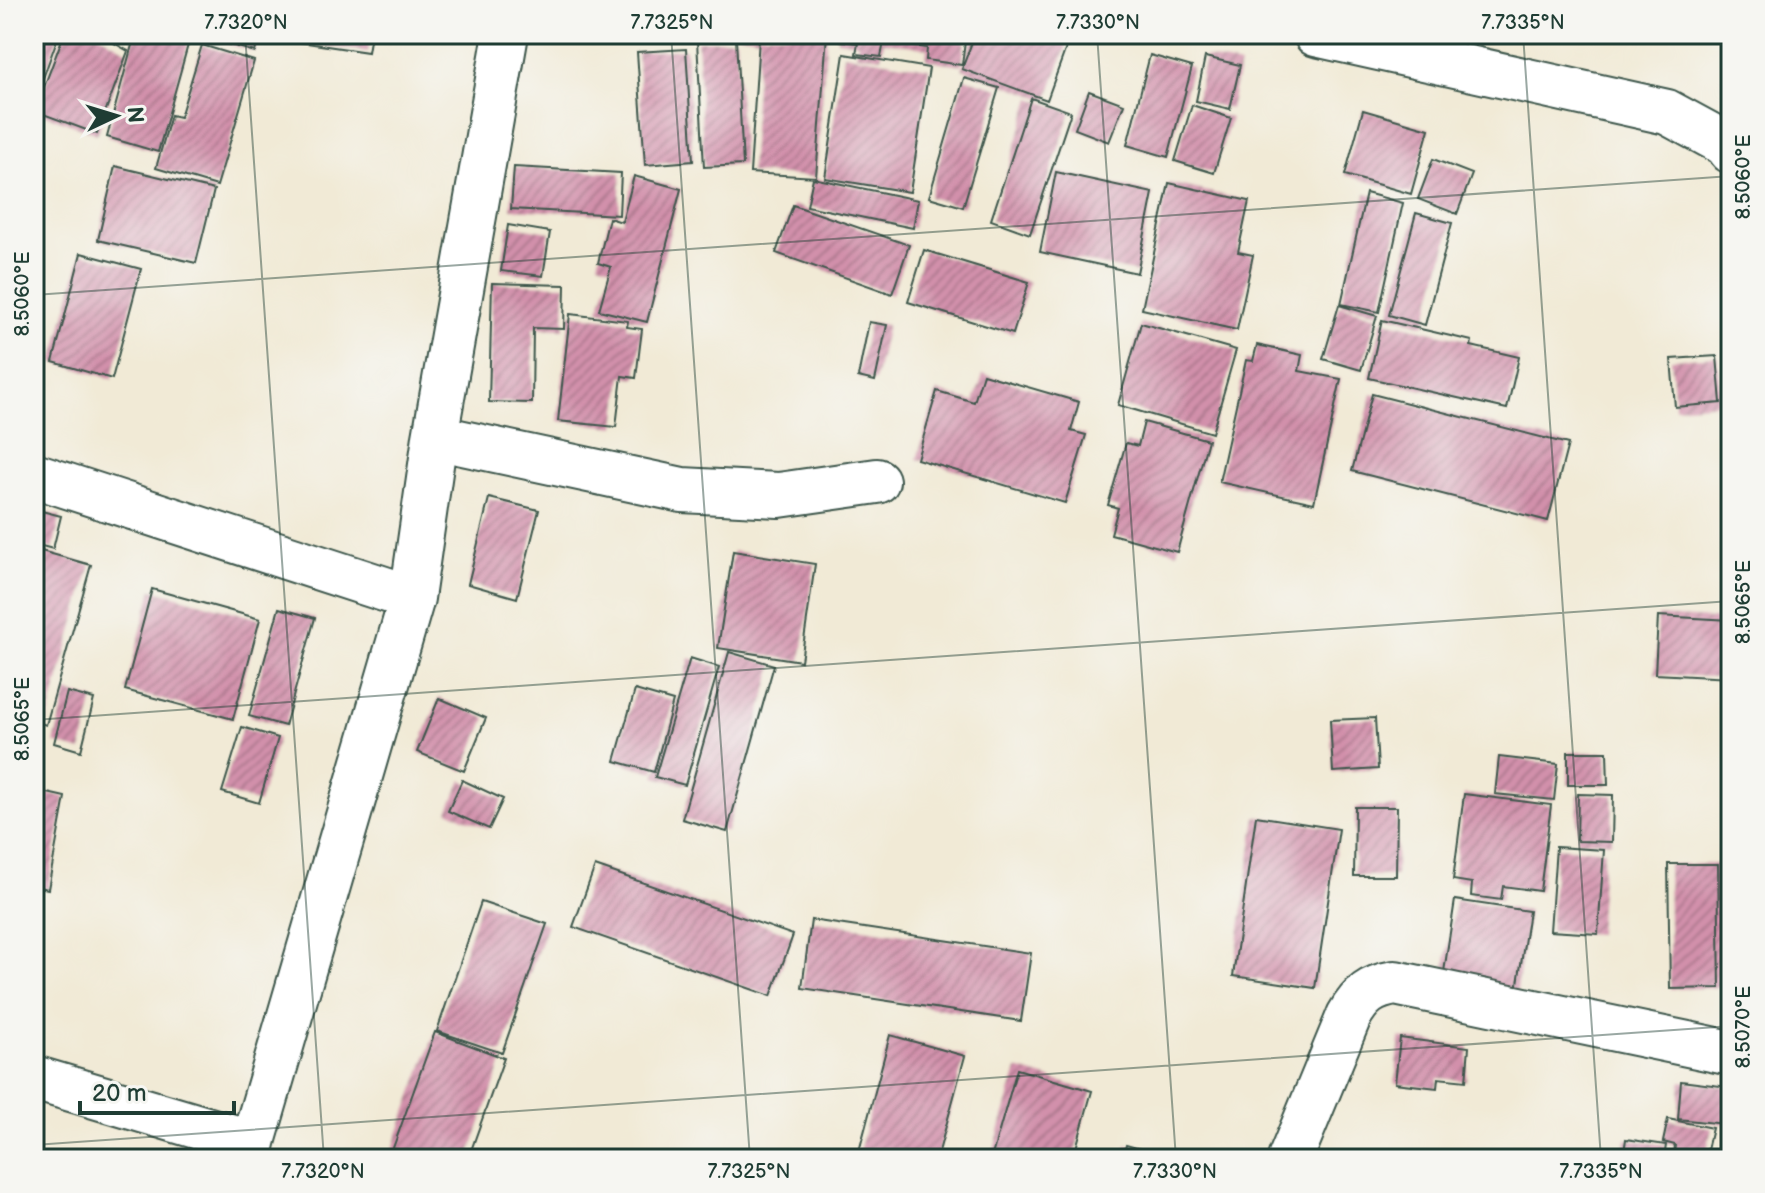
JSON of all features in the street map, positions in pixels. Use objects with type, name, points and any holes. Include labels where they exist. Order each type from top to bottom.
[{"type":"street","points":[[34,1078],[250,1151],[412,598],[435,437],[506,34]]},
{"type":"street","points":[[1316,34],[1667,112],[1714,136],[1731,151]]},
{"type":"street","points":[[435,437],[682,490],[779,495],[877,481]]},
{"type":"street","points":[[34,475],[412,598]]},
{"type":"street","points":[[1290,1159],[1349,1016],[1360,997],[1376,986],[1395,983],[1731,1053]]},
{"type":"building","points":[[34,34],[59,34],[34,103]]},
{"type":"building","points":[[64,34],[98,34],[128,51],[97,134],[35,111]]},
{"type":"building","points":[[135,34],[191,34],[158,152],[107,137]]},
{"type":"building","points":[[193,34],[260,34],[255,52]]},
{"type":"building","points":[[279,34],[371,34],[368,52],[279,39]]},
{"type":"building","points":[[602,34],[676,34],[676,39],[602,37]]},
{"type":"building","points":[[736,34],[827,34],[816,177],[750,173],[759,38]]},
{"type":"building","points":[[837,34],[966,34],[962,65],[926,60],[927,48],[884,42],[881,57],[856,54],[858,43],[837,40]]},
{"type":"building","points":[[975,34],[1071,34],[1047,100],[962,69]]},
{"type":"building","points":[[736,39],[743,165],[704,167],[697,41]]},
{"type":"building","points":[[202,45],[254,61],[217,186],[156,168],[171,115],[180,117]]},
{"type":"building","points":[[686,49],[693,161],[645,165],[637,52]]},
{"type":"building","points":[[844,54],[929,68],[910,192],[825,178]]},
{"type":"building","points":[[1150,55],[1192,67],[1168,157],[1127,145]]},
{"type":"building","points":[[1205,57],[1240,65],[1230,109],[1196,101]]},
{"type":"building","points":[[964,78],[999,88],[963,207],[929,197]]},
{"type":"building","points":[[1089,91],[1124,104],[1109,142],[1075,129]]},
{"type":"building","points":[[1031,98],[1071,112],[1030,234],[991,220]]},
{"type":"building","points":[[1192,105],[1231,118],[1214,173],[1175,161]]},
{"type":"building","points":[[1363,110],[1429,129],[1411,194],[1345,175]]},
{"type":"building","points":[[1433,159],[1472,174],[1457,214],[1418,199]]},
{"type":"building","points":[[115,166],[214,190],[196,263],[98,240]]},
{"type":"building","points":[[514,167],[621,173],[619,215],[511,209]]},
{"type":"building","points":[[1056,172],[1153,193],[1137,273],[1040,252]]},
{"type":"building","points":[[634,176],[681,189],[647,322],[599,310],[611,267],[598,263],[609,218],[622,222]]},
{"type":"building","points":[[813,178],[918,200],[913,228],[807,206]]},
{"type":"building","points":[[1169,183],[1249,201],[1238,252],[1253,255],[1237,330],[1142,309]]},
{"type":"building","points":[[1366,193],[1403,203],[1379,312],[1341,304]]},
{"type":"building","points":[[793,205],[909,245],[892,294],[776,253]]},
{"type":"building","points":[[1416,213],[1452,223],[1425,325],[1389,315]]},
{"type":"building","points":[[508,225],[550,232],[543,276],[501,271]]},
{"type":"building","points":[[924,250],[1029,282],[1013,334],[908,302]]},
{"type":"building","points":[[81,253],[141,269],[112,379],[53,362]]},
{"type":"building","points":[[492,283],[565,285],[564,329],[533,328],[532,403],[489,402]]},
{"type":"building","points":[[1339,305],[1377,316],[1361,370],[1323,359]]},
{"type":"building","points":[[570,314],[628,321],[627,327],[642,329],[636,378],[622,376],[616,427],[558,421]]},
{"type":"building","points":[[1382,320],[1472,341],[1471,346],[1519,357],[1507,409],[1369,378]]},
{"type":"building","points":[[869,322],[887,325],[875,381],[858,377]]},
{"type":"building","points":[[1141,323],[1236,350],[1212,433],[1118,405]]},
{"type":"building","points":[[1257,345],[1302,355],[1299,371],[1341,379],[1314,503],[1219,482],[1246,360],[1253,361]]},
{"type":"building","points":[[1717,356],[1721,403],[1675,407],[1671,359]]},
{"type":"building","points":[[983,374],[1079,402],[1071,431],[1086,435],[1065,503],[917,459],[937,391],[974,402]]},
{"type":"building","points":[[1372,394],[1568,444],[1548,521],[1352,471]]},
{"type":"building","points":[[1144,422],[1208,440],[1177,552],[1111,534],[1118,508],[1108,505],[1126,443],[1138,446]]},
{"type":"building","points":[[489,498],[539,510],[517,598],[468,584]]},
{"type":"building","points":[[34,509],[61,516],[53,549],[34,544]]},
{"type":"building","points":[[34,549],[91,565],[46,725],[34,721]]},
{"type":"building","points":[[733,551],[815,564],[801,661],[718,648]]},
{"type":"building","points":[[152,589],[260,619],[233,719],[125,690]]},
{"type":"building","points":[[279,608],[315,618],[285,726],[249,716]]},
{"type":"building","points":[[1658,616],[1731,620],[1731,678],[1655,674]]},
{"type":"building","points":[[729,652],[774,665],[727,832],[682,819]]},
{"type":"building","points":[[690,658],[719,667],[685,785],[655,777]]},
{"type":"building","points":[[635,690],[673,701],[654,772],[615,761]]},
{"type":"building","points":[[67,692],[94,699],[81,751],[54,743]]},
{"type":"building","points":[[439,698],[486,718],[464,771],[417,752]]},
{"type":"building","points":[[1375,718],[1378,769],[1333,772],[1330,720]]},
{"type":"building","points":[[242,727],[278,738],[259,803],[222,792]]},
{"type":"building","points":[[1568,752],[1607,752],[1608,785],[1568,785]]},
{"type":"building","points":[[1499,757],[1558,764],[1554,800],[1495,794]]},
{"type":"building","points":[[462,780],[503,799],[489,829],[448,811]]},
{"type":"building","points":[[34,790],[65,797],[48,889],[34,886]]},
{"type":"building","points":[[1464,794],[1551,805],[1540,891],[1503,886],[1501,900],[1471,896],[1472,883],[1453,880]]},
{"type":"building","points":[[1578,794],[1613,795],[1612,842],[1577,841]]},
{"type":"building","points":[[1355,807],[1397,807],[1396,876],[1354,876]]},
{"type":"building","points":[[1256,816],[1339,829],[1315,988],[1233,976]]},
{"type":"building","points":[[1556,847],[1604,850],[1598,934],[1550,931]]},
{"type":"building","points":[[1728,850],[1731,850],[1731,893],[1728,893]]},
{"type":"building","points":[[1668,864],[1718,864],[1720,988],[1670,989]]},
{"type":"building","points":[[595,866],[793,935],[771,996],[573,927]]},
{"type":"building","points":[[1455,900],[1529,911],[1516,997],[1442,985]]},
{"type":"building","points":[[481,902],[547,924],[502,1053],[437,1031]]},
{"type":"building","points":[[811,920],[1031,953],[1021,1021],[802,988]]},
{"type":"building","points":[[435,1032],[504,1058],[468,1159],[389,1159]]},
{"type":"building","points":[[890,1035],[965,1056],[937,1159],[857,1159]]},
{"type":"building","points":[[1400,1038],[1469,1047],[1466,1081],[1438,1078],[1437,1088],[1395,1083]]},
{"type":"building","points":[[1017,1069],[1092,1091],[1073,1159],[991,1159]]},
{"type":"building","points":[[1681,1081],[1729,1087],[1725,1124],[1678,1119]]},
{"type":"building","points":[[1668,1119],[1712,1128],[1705,1159],[1674,1156],[1675,1145],[1663,1142]]},
{"type":"building","points":[[1626,1139],[1666,1145],[1664,1159],[1623,1159]]},
{"type":"building","points":[[1126,1145],[1173,1158],[1173,1159],[1122,1159]]},
{"type":"building","points":[[1723,1150],[1731,1151],[1731,1159],[1721,1159]]}]
